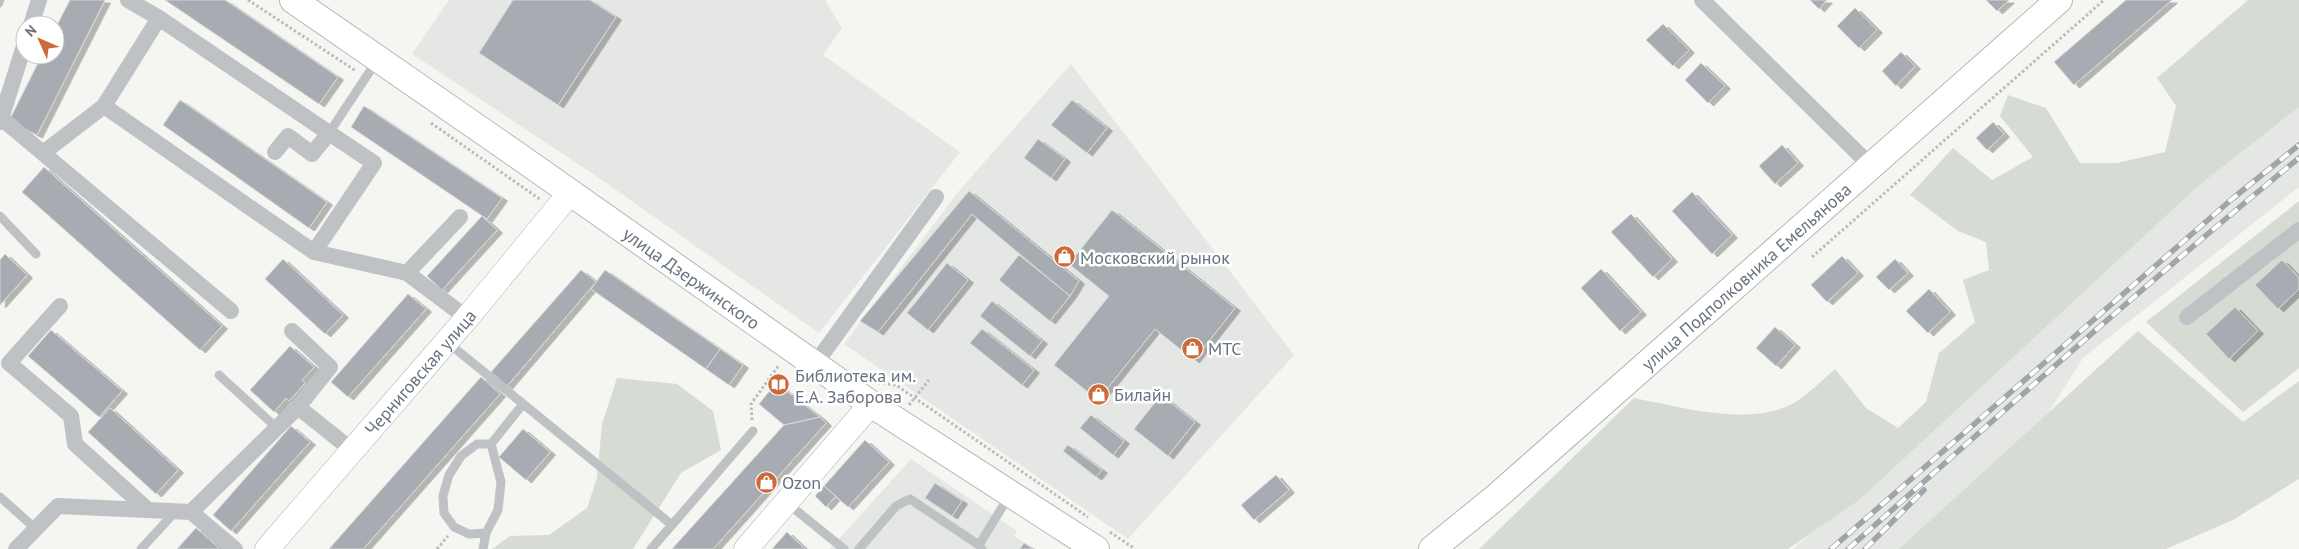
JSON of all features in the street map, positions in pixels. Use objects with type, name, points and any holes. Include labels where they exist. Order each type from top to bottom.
[{"type":"main road","name":"улица Дзержинского","points":[[293,0],[871,404],[1096,549]]},
{"type":"main road","name":"улица Подполковника Емельянова","points":[[1432,549],[1496,497],[2059,0]]},
{"type":"main road","name":"Черниговская улица","points":[[267,549],[447,342],[570,193]]},
{"type":"main road","points":[[746,549],[871,404]]},
{"type":"street","points":[[34,15],[39,0]]},
{"type":"street","points":[[128,0],[159,18],[374,163],[314,252]]},
{"type":"street","points":[[1702,0],[1870,166]]},
{"type":"street","points":[[44,153],[104,106],[159,18]]},
{"type":"street","points":[[18,65],[1,120],[44,153],[231,311]]},
{"type":"street","points":[[104,106],[314,252],[407,273],[467,318]]},
{"type":"street","points":[[276,152],[288,136],[312,154],[329,133]]},
{"type":"street","points":[[814,364],[936,197]]},
{"type":"street","points":[[407,273],[460,217]]},
{"type":"street","points":[[2187,317],[2299,230]]},
{"type":"street","points":[[60,306],[9,363],[71,416],[75,444],[148,510]]},
{"type":"street","points":[[184,511],[298,407],[330,367],[292,331]]},
{"type":"street","points":[[298,407],[352,450]]},
{"type":"street","points":[[16,549],[58,506],[184,511],[235,549]]},
{"type":"lane","points":[[329,133],[378,59]]},
{"type":"lane","points":[[0,216],[36,254]]},
{"type":"lane","points":[[447,342],[672,526]]},
{"type":"lane","points":[[219,375],[276,428]]},
{"type":"lane","points":[[491,444],[523,404]]},
{"type":"lane","points":[[651,549],[753,431]]},
{"type":"lane","points":[[486,532],[469,534],[454,527],[444,514],[443,496],[449,475],[461,456],[477,444],[491,444]]},
{"type":"lane","points":[[483,549],[486,532],[498,510],[502,482],[491,444]]},
{"type":"lane","points":[[858,549],[896,506],[910,499],[980,547],[1010,493]]},
{"type":"lane","points":[[0,497],[36,529]]},
{"type":"lane","points":[[786,503],[844,549]]},
{"type":"lane","points":[[141,549],[184,511]]},
{"type":"path","points":[[1812,257],[2104,0]]},
{"type":"path","points":[[753,431],[751,404],[779,365]]},
{"type":"path","points":[[437,549],[454,527]]},
{"type":"shaded area","points":[[449,0],[825,0],[842,28],[823,55],[960,152],[819,333],[599,178],[412,54]]},
{"type":"shaded area","points":[[2248,0],[2299,0],[2299,107],[2198,186],[1859,500],[1788,549],[1479,549],[1634,398],[1713,413],[1754,414],[1773,411],[1796,402],[1835,369],[1866,408],[1898,428],[1926,402],[1939,353],[1975,322],[1963,280],[1989,270],[1986,242],[1958,231],[1910,195],[1953,148],[1992,180],[2033,157],[2000,116],[2008,95],[2046,108],[2080,163],[2117,163],[2165,152],[2176,106],[2157,78]]},
{"type":"shaded area","name":"Московский рынок","points":[[1071,64],[1294,355],[1128,539],[844,344],[958,192]]},
{"type":"shaded area","points":[[2299,90],[2299,187],[2083,358],[2041,424],[1918,549],[1793,549],[1967,396]]},
{"type":"shaded area","points":[[2299,201],[2299,368],[2243,412],[2146,322]]},
{"type":"shaded area","points":[[2138,331],[2243,422],[2299,381],[2299,479],[2233,520],[2166,549],[1899,549]]},
{"type":"shaded area","points":[[617,378],[677,384],[713,411],[721,450],[681,473],[633,549],[492,549],[510,536],[549,535],[587,508],[597,478],[602,424]]},
{"type":"shaded area","points":[[911,459],[1017,531],[1014,536],[1033,549],[830,549]]},
{"type":"building","points":[[70,0],[105,0],[37,135],[9,121],[37,65],[65,65],[65,15],[62,15]]},
{"type":"building","points":[[165,0],[225,0],[338,77],[319,104]]},
{"type":"building","points":[[513,0],[590,0],[616,17],[558,105],[479,53]]},
{"type":"building","points":[[1810,0],[1827,0],[1819,9]]},
{"type":"building","points":[[1986,0],[2009,0],[1997,11]]},
{"type":"building","points":[[2126,0],[2172,0],[2074,85],[2054,62]]},
{"type":"building","points":[[1855,8],[1877,30],[1859,48],[1837,26]]},
{"type":"building","points":[[1663,24],[1689,50],[1673,66],[1646,40]]},
{"type":"building","points":[[1901,52],[1915,66],[1896,86],[1882,71]]},
{"type":"building","points":[[1701,63],[1725,86],[1708,103],[1685,80]]},
{"type":"building","points":[[180,100],[327,202],[309,228],[163,125]]},
{"type":"building","points":[[1072,100],[1107,128],[1087,153],[1051,125]]},
{"type":"building","points":[[364,106],[502,198],[487,219],[351,127]]},
{"type":"building","points":[[1993,122],[2004,134],[1987,150],[1976,138]]},
{"type":"building","points":[[1038,139],[1065,159],[1051,178],[1024,158]]},
{"type":"building","points":[[1782,145],[1798,163],[1775,184],[1759,166]]},
{"type":"building","points":[[44,167],[222,326],[200,350],[22,192]]},
{"type":"building","points":[[969,191],[1079,281],[1070,296],[972,214],[878,332],[860,321]]},
{"type":"building","points":[[1692,192],[1732,235],[1712,254],[1672,211]]},
{"type":"building","points":[[1112,210],[1235,308],[1194,360],[1155,329],[1098,400],[1054,365],[1109,296],[1069,264]]},
{"type":"building","points":[[1631,214],[1672,259],[1653,277],[1611,232]]},
{"type":"building","points":[[482,216],[497,230],[442,290],[427,276]]},
{"type":"building","points":[[5,254],[27,275],[0,305],[0,260]]},
{"type":"building","points":[[1019,255],[1070,296],[1050,321],[999,280]]},
{"type":"building","points":[[1842,256],[1858,273],[1827,302],[1811,285]]},
{"type":"building","points":[[283,259],[343,315],[325,334],[265,279]]},
{"type":"building","points":[[1895,259],[1908,273],[1889,290],[1876,277]]},
{"type":"building","points":[[2282,260],[2299,278],[2299,289],[2278,309],[2255,285]]},
{"type":"building","points":[[947,263],[968,280],[928,330],[907,313]]},
{"type":"building","points":[[1601,269],[1641,312],[1620,331],[1581,288]]},
{"type":"building","points":[[581,270],[596,282],[507,386],[491,372]]},
{"type":"building","points":[[605,270],[720,349],[706,369],[591,289]]},
{"type":"building","points":[[1929,289],[1950,312],[1928,333],[1906,311]]},
{"type":"building","points":[[408,294],[426,309],[348,397],[331,382]]},
{"type":"building","points":[[992,301],[1042,341],[1030,356],[980,316]]},
{"type":"building","points":[[2235,307],[2258,331],[2229,359],[2206,334]]},
{"type":"building","points":[[1775,327],[1795,345],[1776,366],[1756,348]]},
{"type":"building","points":[[982,329],[1034,370],[1022,385],[970,343]]},
{"type":"building","points":[[51,330],[122,391],[99,417],[28,356]]},
{"type":"building","points":[[290,346],[314,367],[302,380],[305,383],[289,401],[286,398],[274,412],[250,390]]},
{"type":"building","points":[[720,349],[743,365],[729,385],[706,369]]},
{"type":"building","points":[[481,377],[500,394],[363,549],[329,549]]},
{"type":"building","points":[[776,383],[820,417],[784,425],[759,404]]},
{"type":"building","points":[[1161,395],[1195,422],[1168,456],[1134,429]]},
{"type":"building","points":[[110,408],[178,470],[156,494],[88,432]]},
{"type":"building","points":[[1091,415],[1124,441],[1113,455],[1080,428]]},
{"type":"building","points":[[820,417],[826,423],[713,549],[672,549],[784,425]]},
{"type":"building","points":[[291,426],[310,442],[231,531],[213,515]]},
{"type":"building","points":[[523,429],[550,452],[526,480],[499,457]]},
{"type":"building","points":[[865,440],[889,462],[848,507],[824,486]]},
{"type":"building","points":[[1068,445],[1102,470],[1096,477],[1063,451]]},
{"type":"building","points":[[1276,475],[1289,490],[1254,520],[1241,505]]},
{"type":"building","points":[[935,483],[962,501],[952,516],[925,498]]},
{"type":"building","points":[[824,486],[836,496],[826,507],[815,496]]},
{"type":"building","points":[[196,528],[219,548],[177,549]]},
{"type":"building","points":[[787,532],[805,549],[772,549]]},
{"type":"building","points":[[1024,543],[1033,549],[1020,549]]},
{"type":"waterway","points":[[0,5],[2,0]]},
{"type":"railway","points":[[1831,549],[2232,199],[2299,145]]},
{"type":"railway","points":[[1848,549],[2128,302],[2299,158]]},
{"type":"railway","points":[[1865,549],[1924,490]]},
{"type":"place","name":"Московский рынок","points":[[1064,257]]},
{"type":"place","name":"МТС","points":[[1192,348]]},
{"type":"place","name":"Библиотека им. Е.А. Заборова","points":[[779,385]]},
{"type":"place","name":"Билайн","points":[[1098,394]]},
{"type":"place","name":"Ozon","points":[[766,482]]}]
